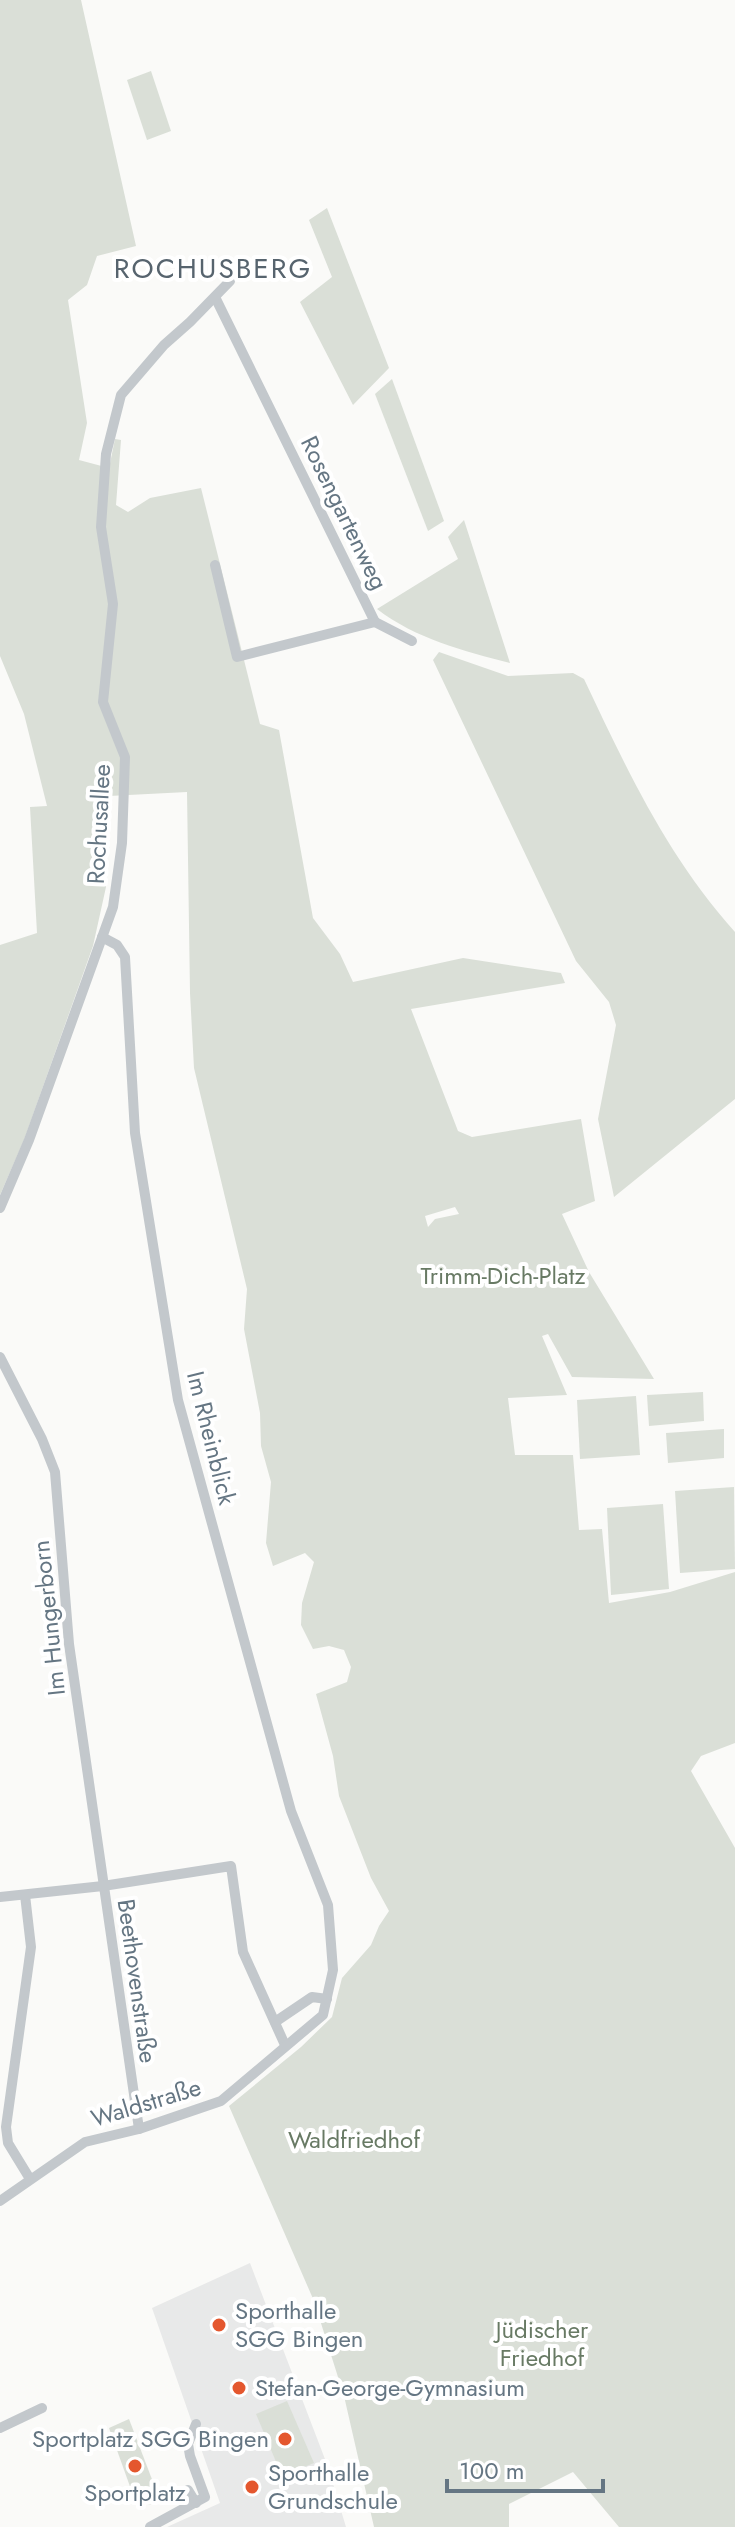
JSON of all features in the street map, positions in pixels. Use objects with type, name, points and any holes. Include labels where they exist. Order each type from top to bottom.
[{"type":"street","name":"Rochusallee","points":[[0,1208],[29,1140],[113,907],[122,843],[125,757],[103,702],[113,604],[101,527],[106,454],[121,395],[164,345],[230,281]]},
{"type":"street","name":"Rosengartenweg","points":[[215,297],[375,622],[237,657],[215,565]]},
{"type":"street","points":[[375,622],[412,641]]},
{"type":"street","name":"Im Rheinblick","points":[[102,937],[117,945],[125,957],[135,1133],[178,1400],[291,1811],[328,1905],[332,1945]]},
{"type":"street","name":"Im Hungerborn","points":[[0,1357],[42,1439],[55,1472],[69,1644],[103,1886]]},
{"type":"street","points":[[0,1897],[103,1886],[231,1866],[243,1952],[285,2045]]},
{"type":"street","name":"Beethovenstraße","points":[[103,1886],[139,2129]]},
{"type":"street","points":[[25,1895],[31,1947],[6,2127],[8,2143],[30,2179]]},
{"type":"street","name":"Waldstraße","points":[[0,2201],[85,2142],[139,2129],[221,2101],[323,2015],[333,1970],[332,1945]]},
{"type":"street","points":[[275,2022],[312,1997],[327,1999]]},
{"type":"street","points":[[0,2428],[42,2408]]},
{"type":"street","points":[[150,2527],[205,2497],[188,2444],[196,2424]]},
{"type":"street","points":[[188,2490],[196,2503]]},
{"type":"shaded area","name":"Stefan-George-Gymnasium","points":[[250,2263],[328,2467],[346,2527],[167,2527],[220,2503],[152,2308]]},
{"type":"green space","points":[[0,0],[81,0],[136,246],[97,256],[87,285],[68,300],[87,423],[79,460],[109,468],[115,439],[121,440],[116,505],[128,512],[150,498],[201,488],[260,724],[279,730],[313,918],[340,954],[353,982],[463,958],[561,973],[565,983],[411,1009],[458,1131],[472,1137],[581,1119],[595,1201],[562,1214],[589,1272],[654,1379],[572,1377],[548,1334],[542,1336],[567,1395],[508,1398],[515,1455],[573,1455],[579,1530],[602,1529],[609,1603],[670,1592],[735,1572],[735,1743],[701,1756],[691,1771],[735,1848],[735,2527],[619,2527],[573,2472],[509,2504],[509,2527],[374,2527],[344,2396],[314,2301],[229,2106],[301,2047],[332,2017],[342,1978],[371,1945],[389,1911],[371,1878],[339,1796],[333,1756],[316,1694],[347,1682],[351,1667],[344,1650],[329,1646],[313,1649],[301,1625],[302,1603],[314,1562],[305,1553],[273,1566],[266,1543],[271,1482],[261,1446],[260,1413],[244,1329],[247,1289],[194,1068],[187,792],[109,796],[108,834],[95,837],[106,865],[106,887],[93,946],[24,1140],[0,1195],[0,945],[37,933],[30,807],[47,806],[24,714],[0,656]],"holes":[[[455,1207],[459,1214],[435,1219],[428,1227],[425,1216]]]},
{"type":"green space","points":[[151,71],[171,131],[147,140],[127,80]]},
{"type":"green space","points":[[327,208],[389,368],[353,405],[300,302],[332,277],[309,220]]},
{"type":"green space","points":[[392,379],[444,521],[428,531],[375,394]]},
{"type":"green space","points":[[464,520],[510,663],[424,636],[377,609],[458,559],[448,537]]},
{"type":"green space","points":[[439,652],[508,676],[573,673],[584,679],[633,779],[669,843],[735,932],[735,1099],[614,1197],[598,1119],[616,1025],[609,1002],[576,961],[433,660]]},
{"type":"green space","points":[[703,1392],[704,1421],[649,1426],[647,1395]]},
{"type":"green space","points":[[636,1396],[640,1455],[580,1459],[577,1400]]},
{"type":"green space","points":[[724,1429],[724,1458],[668,1463],[666,1433]]},
{"type":"green space","points":[[734,1487],[735,1569],[680,1573],[675,1491]]},
{"type":"green space","points":[[663,1504],[669,1589],[611,1595],[607,1508]]},
{"type":"green space","name":"Sportplatz SGG Bingen","points":[[287,2401],[314,2463],[282,2476],[256,2414]]},
{"type":"green space","name":"Sportplatz","points":[[129,2419],[161,2503],[137,2506],[109,2428]]},
{"type":"place","name":"Sporthalle SGG Bingen","points":[[219,2325]]},
{"type":"place","name":"Stefan-George-Gymnasium","points":[[239,2388]]},
{"type":"place","name":"Sportplatz SGG Bingen","points":[[285,2439]]},
{"type":"place","name":"Sportplatz","points":[[135,2466]]},
{"type":"place","name":"Sporthalle Grundschule","points":[[252,2487]]},
{"type":"district","name":"ROCHUSBERG","points":[[213,268]]},
{"type":"park label","name":"Trimm-Dich-Platz","points":[[503,1276]]},
{"type":"park label","name":"Waldfriedhof","points":[[354,2140]]},
{"type":"park label","name":"Jüdischer Friedhof","points":[[542,2344]]}]
